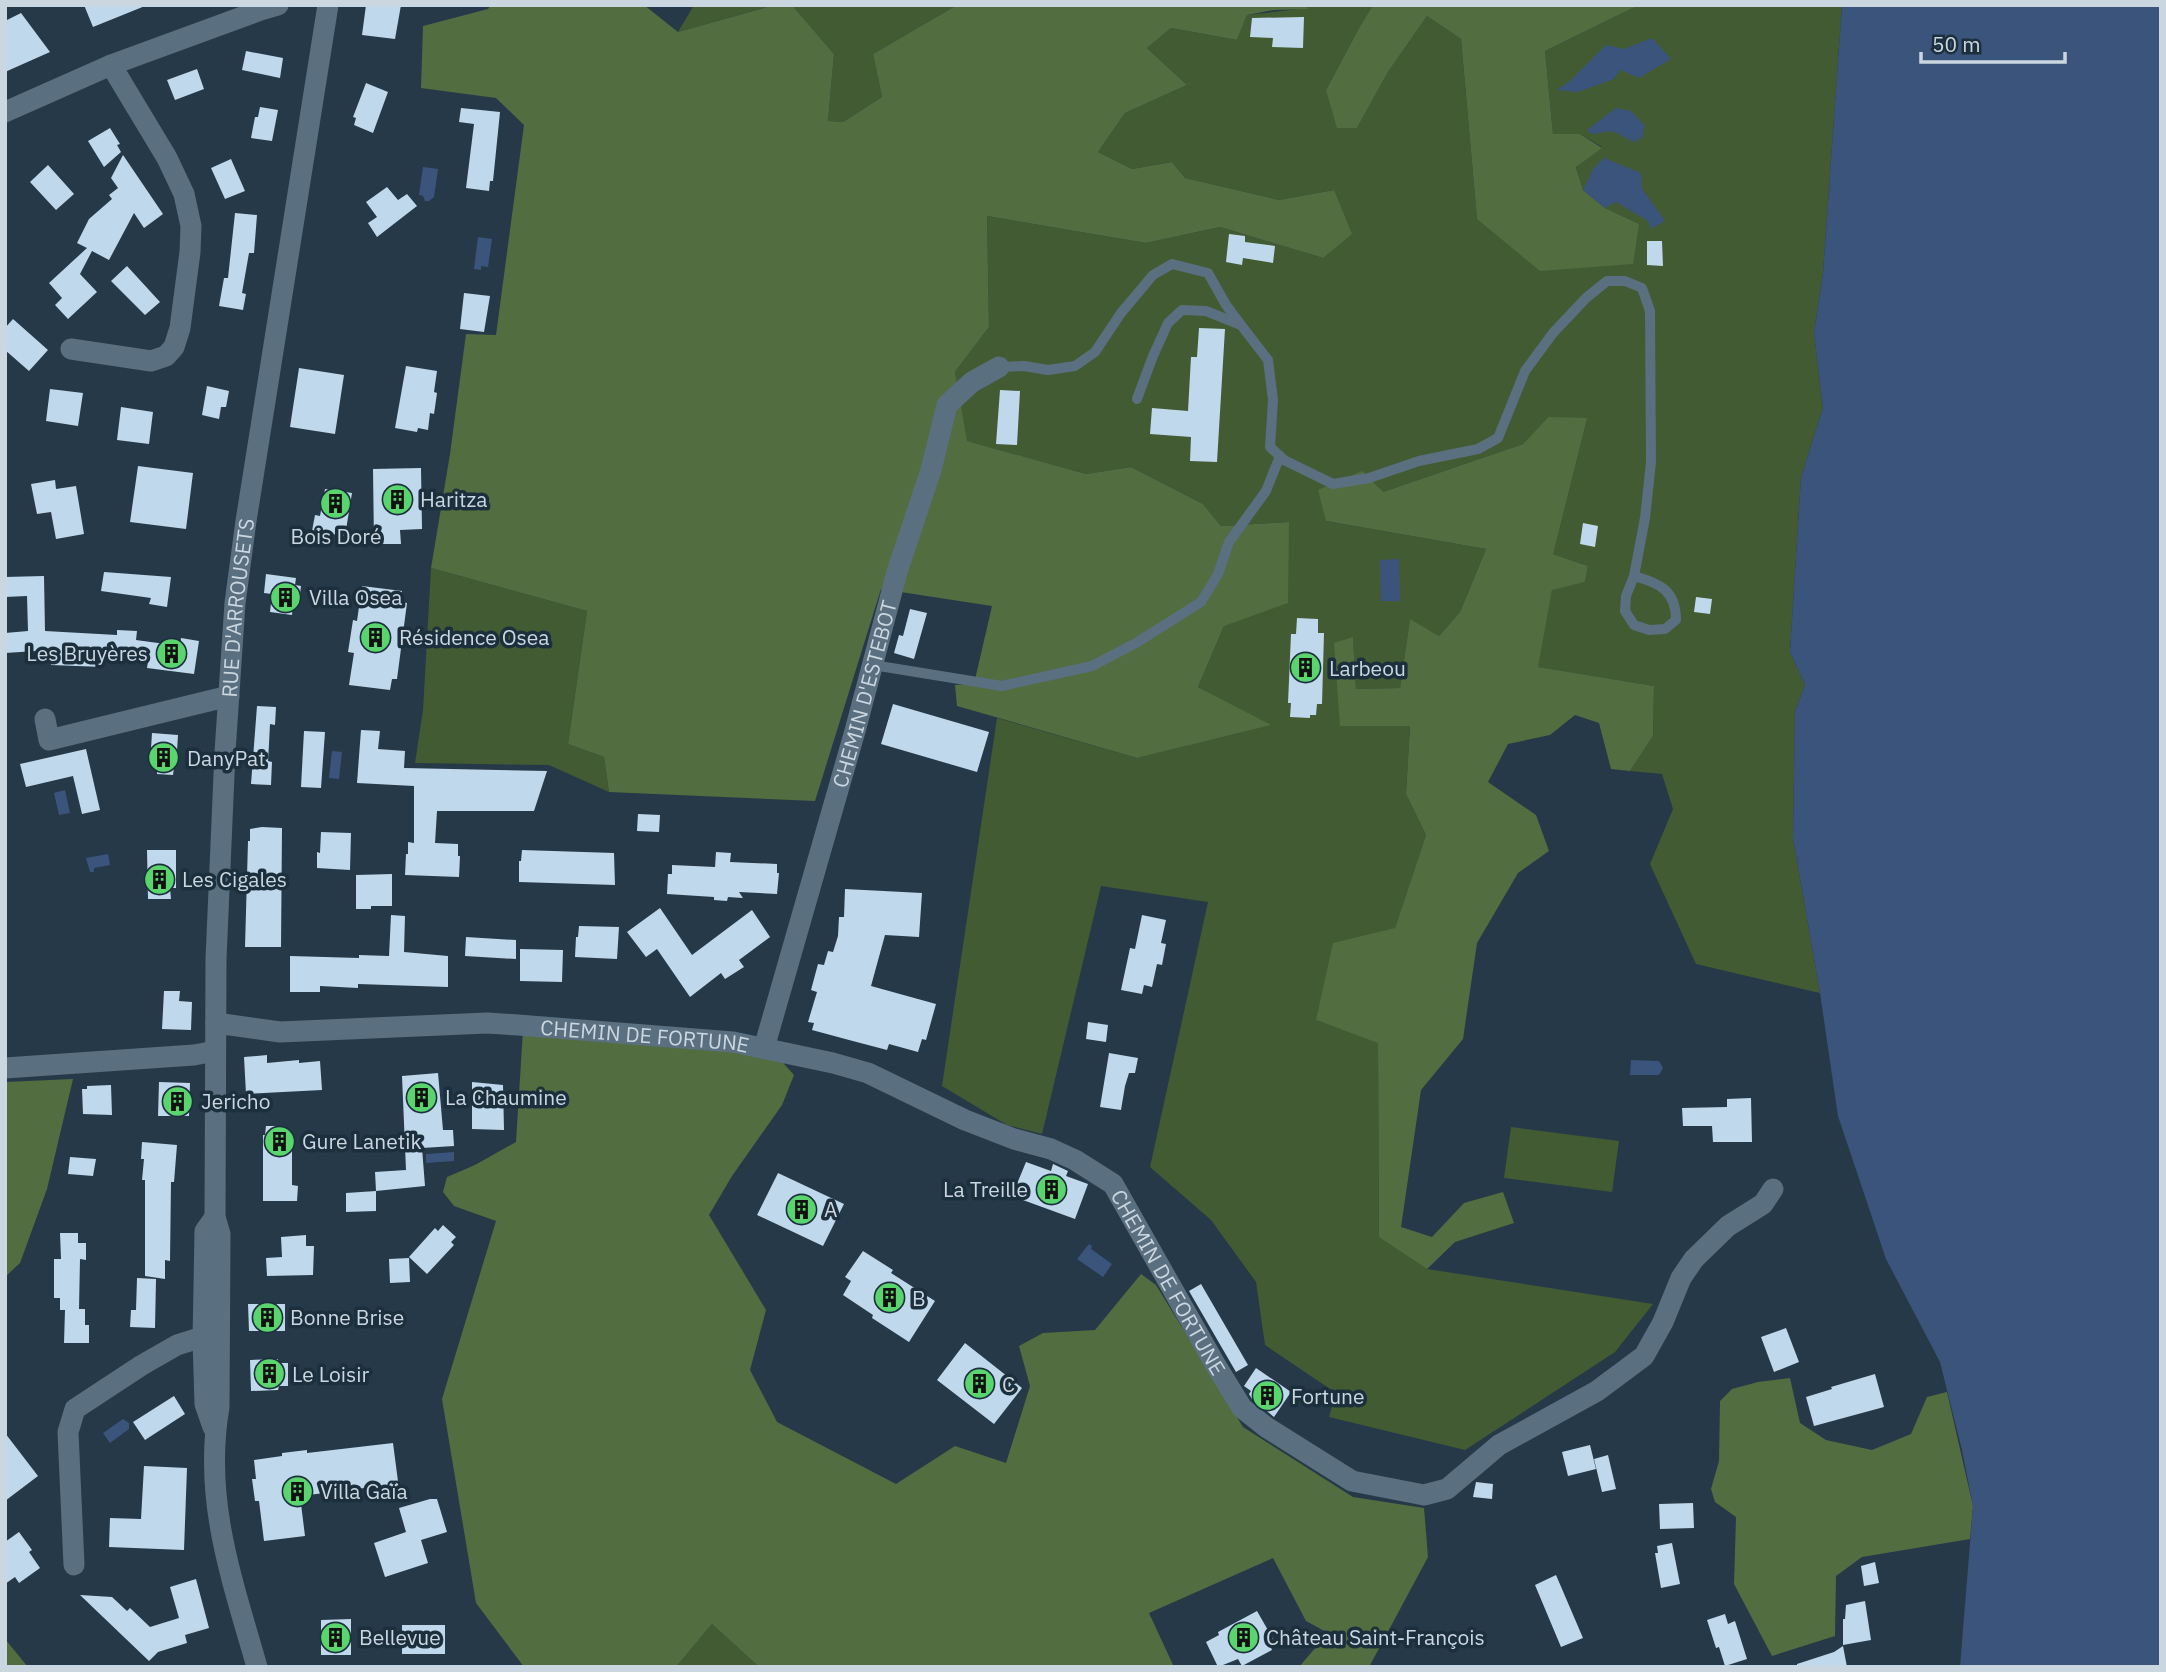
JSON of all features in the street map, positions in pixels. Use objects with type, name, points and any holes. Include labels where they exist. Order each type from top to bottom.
[{"type":"street","points":[[5,112],[111,65],[278,5]]},
{"type":"street","name":"RUE D'ARROUSETS","points":[[257,1667],[223,1545],[216,1499],[215,1432],[219,1407],[211,1339],[220,1234],[215,1217],[215,1051],[220,856],[234,615],[246,522],[327,5]]},
{"type":"street","points":[[71,349],[151,361],[166,356],[174,347],[180,328],[191,226],[184,194],[167,158],[111,65]]},
{"type":"street","name":"CHEMIN D'ESTEBOT","points":[[764,1048],[897,572],[931,470],[947,405],[972,382],[999,367]]},
{"type":"street","points":[[45,719],[49,740],[229,696]]},
{"type":"street","name":"CHEMIN DE FORTUNE","points":[[216,1023],[280,1032],[487,1023],[719,1041],[764,1048],[868,1073],[965,1120],[1014,1139],[1051,1149],[1075,1160],[1113,1184],[1242,1408],[1266,1427],[1352,1481],[1424,1495],[1447,1489],[1499,1445],[1597,1391],[1644,1356],[1663,1322],[1681,1278],[1695,1259],[1728,1226],[1763,1204],[1773,1189]]},
{"type":"street","points":[[5,1068],[194,1055],[215,1051]]},
{"type":"street","points":[[74,1565],[68,1432],[75,1409],[177,1345],[196,1339],[211,1339]]},
{"type":"lane","points":[[999,367],[1024,366],[1048,370],[1074,366],[1095,352],[1121,313],[1153,275],[1172,264],[1208,273],[1226,304],[1268,360],[1273,400],[1270,447],[1284,460],[1333,484],[1369,478],[1419,461],[1478,449],[1498,438],[1525,371],[1553,332],[1606,281],[1625,281],[1642,288],[1650,311],[1651,462],[1645,519],[1634,576],[1626,596],[1625,611],[1634,625],[1649,630],[1665,629],[1676,620],[1676,606],[1668,593],[1657,583],[1634,576]]},
{"type":"lane","points":[[1137,399],[1168,323],[1182,310],[1206,311],[1241,325]]},
{"type":"lane","points":[[873,665],[1002,686],[1092,666],[1136,643],[1201,602],[1218,573],[1230,542],[1266,491],[1280,456]]},
{"type":"green space","points":[[491,5],[644,5],[678,32],[775,5],[792,5],[834,54],[828,121],[843,122],[882,97],[873,54],[957,5],[1305,5],[1309,9],[1274,10],[1247,15],[1237,40],[1171,28],[1147,48],[1187,85],[1125,113],[1098,152],[1132,169],[1172,162],[1185,178],[1279,200],[1334,190],[1352,234],[1323,258],[1220,227],[1146,243],[987,216],[989,327],[955,372],[967,441],[1086,474],[1131,467],[1203,504],[1221,526],[1289,522],[1288,603],[1224,626],[1198,687],[1271,725],[1137,758],[957,706],[955,685],[974,684],[992,606],[881,589],[815,801],[609,792],[604,757],[568,744],[587,611],[431,568],[466,334],[496,335],[524,125],[496,98],[421,88],[423,26],[488,9]]},
{"type":"green space","points":[[694,5],[775,5],[678,32]]},
{"type":"green space","points":[[792,5],[957,5],[873,54],[882,97],[843,122],[828,121],[834,54]]},
{"type":"green space","points":[[1305,5],[1373,5],[1326,90],[1357,128],[1388,72],[1427,16],[1461,39],[1477,219],[1639,224],[1605,208],[1583,190],[1576,166],[1602,147],[1580,134],[1553,134],[1545,51],[1639,5],[1842,5],[1823,273],[1814,333],[1823,408],[1801,477],[1790,652],[1805,685],[1795,711],[1793,838],[1820,993],[1696,964],[1650,864],[1673,809],[1662,774],[1630,771],[1653,736],[1654,686],[1537,667],[1552,589],[1585,582],[1588,566],[1553,554],[1548,417],[1523,444],[1383,492],[1326,521],[1486,549],[1460,612],[1439,636],[1410,620],[1400,688],[1356,689],[1353,638],[1340,725],[1410,726],[1406,794],[1426,835],[1395,928],[1316,1020],[1378,1042],[1379,1236],[1427,1269],[1653,1304],[1615,1352],[1465,1450],[1329,1417],[1336,1393],[1265,1345],[1256,1282],[1211,1220],[1150,1167],[1208,902],[1101,886],[1042,1134],[1007,1125],[942,1086],[997,718],[1137,758],[1269,725],[1198,687],[1224,626],[1289,522],[1221,526],[1203,504],[1131,467],[1086,474],[966,441],[955,372],[989,327],[987,216],[1146,243],[1220,227],[1323,258],[1334,190],[1279,200],[1185,178],[1172,162],[1132,169],[1098,152],[1125,113],[1187,85],[1147,48],[1171,28],[1237,40],[1247,15],[1308,8]]},
{"type":"green space","points":[[1373,5],[1639,5],[1545,51],[1553,134],[1580,134],[1602,148],[1576,167],[1583,190],[1605,208],[1639,224],[1633,264],[1540,271],[1477,219],[1461,39],[1427,16],[1388,72],[1357,128],[1337,128],[1326,90]]},
{"type":"green space","points":[[1548,417],[1587,418],[1553,554],[1588,566],[1585,582],[1552,590],[1538,667],[1654,686],[1653,736],[1630,771],[1611,769],[1599,723],[1575,715],[1550,735],[1508,744],[1488,782],[1536,815],[1549,851],[1518,873],[1477,943],[1463,1039],[1421,1090],[1401,1227],[1432,1237],[1464,1203],[1503,1192],[1514,1223],[1455,1242],[1427,1269],[1379,1237],[1378,1043],[1316,1020],[1333,943],[1395,928],[1426,835],[1406,794],[1410,726],[1340,726],[1334,643],[1353,637],[1356,689],[1400,688],[1410,619],[1439,636],[1460,612],[1486,549],[1326,521],[1318,490],[1362,471],[1383,492],[1523,444]]},
{"type":"green space","points":[[431,568],[587,611],[568,744],[604,757],[609,792],[549,765],[415,763],[423,710]]},
{"type":"green space","points":[[523,1030],[776,1055],[794,1075],[782,1105],[732,1176],[709,1215],[766,1310],[750,1370],[777,1422],[896,1484],[955,1446],[1006,1463],[1030,1386],[1019,1346],[1043,1333],[1095,1330],[1141,1274],[1156,1285],[1243,1427],[1353,1497],[1424,1508],[1428,1557],[1369,1667],[1299,1667],[1328,1633],[1306,1621],[1273,1558],[1149,1613],[1174,1667],[759,1667],[712,1624],[676,1667],[524,1667],[476,1603],[442,1399],[496,1221],[454,1206],[443,1192],[447,1177],[516,1142]]},
{"type":"green space","points":[[73,1079],[47,1189],[20,1263],[5,1277],[5,1082]]},
{"type":"green space","points":[[1511,1127],[1619,1141],[1612,1192],[1504,1178]]},
{"type":"green space","points":[[1790,1378],[1800,1423],[1826,1440],[1872,1450],[1911,1434],[1927,1397],[1947,1392],[1973,1506],[1970,1539],[1862,1557],[1836,1576],[1835,1636],[1772,1656],[1734,1584],[1736,1517],[1715,1502],[1711,1489],[1719,1461],[1720,1401],[1732,1389]]},
{"type":"green space","points":[[712,1624],[759,1667],[676,1667]]},
{"type":"green space","points":[[5,1639],[28,1667],[5,1667]]},
{"type":"water","points":[[1842,5],[2161,5],[2161,1667],[1960,1667],[1973,1506],[1962,1450],[1940,1362],[1886,1259],[1838,1116],[1793,838],[1795,711],[1805,685],[1790,652],[1801,477],[1823,408],[1814,333],[1823,273]]},
{"type":"water","points":[[1652,38],[1671,59],[1639,78],[1620,70],[1614,79],[1578,92],[1557,90],[1570,81],[1606,45],[1624,49]]},
{"type":"water","points":[[1616,108],[1631,111],[1644,125],[1643,137],[1634,142],[1612,131],[1592,134],[1587,130]]},
{"type":"water","points":[[1604,158],[1641,173],[1642,189],[1665,221],[1651,229],[1648,221],[1616,202],[1605,208],[1583,190],[1593,169]]},
{"type":"water","points":[[423,167],[438,169],[434,197],[429,201],[419,195]]},
{"type":"water","points":[[478,237],[492,239],[488,267],[481,266],[481,270],[474,269]]},
{"type":"water","points":[[1399,559],[1400,601],[1381,601],[1380,560]]},
{"type":"water","points":[[332,751],[342,752],[339,779],[329,778]]},
{"type":"water","points":[[65,790],[70,813],[59,815],[54,793]]},
{"type":"water","points":[[108,854],[110,865],[94,868],[94,872],[90,872],[86,858]]},
{"type":"water","points":[[1631,1060],[1659,1061],[1663,1068],[1659,1075],[1630,1075]]},
{"type":"water","points":[[454,1152],[454,1161],[426,1163],[426,1154]]},
{"type":"water","points":[[1089,1244],[1091,1249],[1112,1264],[1103,1277],[1077,1259]]},
{"type":"water","points":[[123,1419],[129,1423],[129,1429],[110,1443],[103,1433]]},
{"type":"building","points":[[84,5],[145,5],[145,6],[93,27]]},
{"type":"building","points":[[366,5],[401,5],[395,39],[362,35]]},
{"type":"building","points":[[21,13],[50,52],[5,72],[5,21]]},
{"type":"building","points":[[1304,17],[1303,48],[1272,47],[1273,38],[1250,37],[1252,18]]},
{"type":"building","points":[[246,51],[283,58],[280,78],[242,70]]},
{"type":"building","points":[[197,69],[204,89],[175,100],[167,80]]},
{"type":"building","points":[[366,83],[388,92],[373,133],[354,125],[356,118],[353,117]]},
{"type":"building","points":[[260,107],[278,110],[272,141],[251,138]]},
{"type":"building","points":[[461,108],[500,112],[493,181],[490,181],[489,191],[466,188],[474,124],[459,122]]},
{"type":"building","points":[[110,128],[120,144],[117,145],[121,152],[104,167],[88,141]]},
{"type":"building","points":[[123,155],[163,214],[144,228],[134,213],[109,260],[92,251],[80,274],[97,292],[68,319],[55,305],[62,298],[49,283],[87,248],[77,243],[89,219],[112,199],[109,195],[118,188],[111,178]]},
{"type":"building","points":[[231,159],[245,191],[225,199],[211,168]]},
{"type":"building","points":[[48,165],[74,194],[56,210],[30,182]]},
{"type":"building","points":[[387,187],[398,200],[407,194],[417,206],[377,237],[368,223],[377,217],[366,202]]},
{"type":"building","points":[[235,213],[257,215],[254,253],[249,253],[242,293],[246,294],[243,310],[219,306],[224,278],[228,278]]},
{"type":"building","points":[[1229,234],[1245,236],[1245,242],[1275,246],[1273,263],[1243,258],[1242,265],[1226,262]]},
{"type":"building","points":[[1647,241],[1662,241],[1663,266],[1647,265]]},
{"type":"building","points":[[127,266],[160,302],[145,315],[111,281]]},
{"type":"building","points":[[464,293],[490,296],[484,332],[460,329]]},
{"type":"building","points":[[13,319],[48,350],[29,371],[5,350],[5,328]]},
{"type":"building","points":[[1199,328],[1225,329],[1217,462],[1190,461],[1191,437],[1150,434],[1152,408],[1188,411],[1191,357],[1197,357]]},
{"type":"building","points":[[406,366],[437,371],[434,414],[430,413],[428,430],[418,428],[417,432],[395,428]]},
{"type":"building","points":[[299,368],[344,375],[335,434],[290,427]]},
{"type":"building","points":[[207,386],[229,391],[226,407],[221,407],[219,419],[202,415]]},
{"type":"building","points":[[50,389],[83,393],[78,426],[46,421]]},
{"type":"building","points":[[1000,390],[1020,391],[1017,445],[996,444]]},
{"type":"building","points":[[121,407],[153,412],[149,444],[117,440]]},
{"type":"building","points":[[138,466],[193,473],[186,529],[130,522]]},
{"type":"building","name":"Haritza","points":[[421,468],[422,529],[400,530],[401,544],[374,544],[373,469]]},
{"type":"building","points":[[55,480],[56,489],[76,486],[84,534],[56,539],[51,512],[37,514],[31,484]]},
{"type":"building","name":"Bois Doré","points":[[325,489],[352,493],[345,536],[312,531],[315,515],[320,516]]},
{"type":"building","points":[[1583,523],[1598,526],[1595,547],[1580,544]]},
{"type":"building","points":[[104,572],[171,577],[167,607],[149,604],[151,598],[101,591]]},
{"type":"building","name":"Villa Osea","points":[[266,574],[296,578],[295,585],[301,586],[299,602],[293,601],[292,615],[270,612],[272,594],[264,593]]},
{"type":"building","points":[[44,576],[45,631],[117,635],[117,630],[137,631],[136,640],[180,646],[181,638],[199,641],[194,674],[147,668],[149,655],[103,653],[103,667],[51,665],[52,650],[5,653],[5,633],[28,631],[27,596],[5,597],[5,577]]},
{"type":"building","name":"Résidence Osea","points":[[362,586],[402,591],[401,602],[407,603],[397,679],[392,679],[390,690],[349,685],[354,653],[348,652],[353,620],[357,621]]},
{"type":"building","points":[[1696,597],[1712,599],[1710,614],[1694,612]]},
{"type":"building","points":[[910,609],[927,613],[914,659],[894,653],[899,635],[903,636]]},
{"type":"building","name":"Larbeou","points":[[1297,618],[1318,619],[1318,633],[1324,633],[1322,704],[1317,704],[1316,715],[1310,715],[1310,718],[1290,717],[1291,703],[1288,703],[1291,634],[1296,634]]},
{"type":"building","points":[[893,704],[989,732],[977,772],[881,744]]},
{"type":"building","points":[[257,706],[276,707],[275,725],[270,724],[268,761],[272,762],[271,785],[251,784]]},
{"type":"building","points":[[361,730],[380,731],[378,749],[405,751],[404,768],[547,771],[534,811],[437,811],[435,843],[458,844],[459,877],[405,875],[408,842],[414,843],[414,786],[357,783]]},
{"type":"building","points":[[304,731],[325,732],[321,788],[301,787]]},
{"type":"building","name":"DanyPat","points":[[152,733],[178,735],[173,775],[157,774],[157,765],[150,764]]},
{"type":"building","points":[[86,749],[100,810],[82,814],[73,776],[26,787],[20,764]]},
{"type":"building","points":[[638,814],[660,815],[659,832],[637,831]]},
{"type":"building","points":[[282,828],[281,947],[245,947],[248,841],[250,829]]},
{"type":"building","points":[[321,832],[351,833],[350,870],[317,868]]},
{"type":"building","name":"Les Cigales","points":[[147,850],[176,850],[176,888],[170,888],[171,899],[148,899]]},
{"type":"building","points":[[522,850],[614,853],[615,885],[519,882]]},
{"type":"building","points":[[716,852],[731,853],[730,862],[777,864],[777,894],[739,892],[743,898],[728,897],[727,901],[714,900],[714,897],[667,894],[668,874],[672,874],[672,865],[715,867]]},
{"type":"building","points":[[392,874],[392,906],[356,909],[356,875]]},
{"type":"building","points":[[845,889],[922,893],[919,937],[885,935],[871,986],[936,1004],[926,1040],[922,1039],[918,1052],[889,1044],[887,1050],[812,1030],[814,1023],[808,1022],[817,992],[811,990],[818,964],[824,965],[828,951],[833,952],[838,936],[839,917],[844,917]]},
{"type":"building","points":[[660,908],[692,955],[752,910],[770,937],[739,960],[744,967],[725,979],[721,973],[690,997],[657,949],[646,957],[627,932]]},
{"type":"building","points":[[391,915],[405,916],[404,952],[448,956],[448,987],[358,984],[358,988],[320,986],[320,992],[290,992],[290,956],[389,956]]},
{"type":"building","points":[[1142,915],[1166,920],[1161,943],[1166,944],[1162,965],[1157,964],[1152,987],[1144,985],[1142,994],[1121,990],[1130,948],[1135,949]]},
{"type":"building","points":[[579,926],[619,927],[617,959],[575,957]]},
{"type":"building","points":[[466,937],[516,940],[516,959],[465,956]]},
{"type":"building","points":[[520,949],[563,950],[562,982],[520,981]]},
{"type":"building","points":[[164,991],[180,991],[179,1001],[192,1002],[191,1030],[162,1029]]},
{"type":"building","points":[[1088,1022],[1108,1025],[1106,1042],[1086,1039]]},
{"type":"building","points":[[1109,1053],[1138,1058],[1135,1073],[1129,1073],[1121,1110],[1100,1107]]},
{"type":"building","points":[[267,1055],[267,1063],[320,1061],[322,1090],[246,1094],[244,1057]]},
{"type":"building","points":[[438,1073],[443,1130],[453,1130],[454,1146],[422,1148],[425,1186],[376,1191],[375,1172],[406,1170],[402,1076]]},
{"type":"building","name":"Jericho","points":[[159,1082],[190,1083],[189,1116],[158,1116]]},
{"type":"building","points":[[472,1082],[503,1085],[504,1130],[472,1129]]},
{"type":"building","points":[[111,1085],[112,1115],[83,1114],[82,1089],[87,1089],[87,1086]]},
{"type":"building","points":[[1751,1098],[1752,1142],[1713,1142],[1712,1126],[1683,1126],[1682,1108],[1727,1107],[1727,1099]]},
{"type":"building","points":[[266,1126],[282,1126],[282,1136],[292,1136],[292,1185],[298,1186],[297,1201],[263,1201],[263,1135]]},
{"type":"building","points":[[142,1142],[177,1145],[174,1182],[171,1182],[170,1261],[165,1260],[165,1279],[145,1276],[145,1180],[142,1180]]},
{"type":"building","points":[[70,1157],[96,1159],[93,1176],[68,1174]]},
{"type":"building","name":"La Treille","points":[[1026,1162],[1051,1171],[1053,1164],[1068,1171],[1066,1176],[1088,1184],[1075,1219],[1012,1196]]},
{"type":"building","name":"A","points":[[778,1173],[844,1204],[823,1246],[757,1215]]},
{"type":"building","points":[[376,1191],[376,1211],[346,1212],[346,1193]]},
{"type":"building","points":[[443,1225],[456,1237],[451,1242],[454,1245],[427,1274],[409,1257],[435,1228],[438,1231]]},
{"type":"building","points":[[60,1233],[78,1233],[78,1243],[86,1243],[86,1260],[80,1259],[79,1309],[85,1309],[85,1325],[89,1325],[89,1343],[64,1343],[65,1310],[60,1310],[60,1298],[54,1298],[54,1259],[61,1259]]},
{"type":"building","points":[[306,1235],[306,1246],[314,1246],[313,1275],[267,1276],[266,1258],[282,1257],[281,1237]]},
{"type":"building","name":"B","points":[[863,1251],[935,1301],[909,1342],[843,1295],[851,1281],[845,1277]]},
{"type":"building","points":[[409,1258],[410,1282],[390,1283],[389,1259]]},
{"type":"building","points":[[137,1278],[156,1279],[155,1328],[130,1327],[131,1310],[136,1310]]},
{"type":"building","points":[[1201,1284],[1248,1365],[1236,1372],[1189,1291]]},
{"type":"building","name":"Bonne Brise","points":[[248,1304],[285,1304],[285,1331],[249,1331]]},
{"type":"building","points":[[1786,1328],[1799,1362],[1774,1372],[1761,1337]]},
{"type":"building","name":"C","points":[[965,1343],[1022,1388],[994,1424],[937,1380]]},
{"type":"building","name":"Le Loisir","points":[[278,1359],[278,1363],[288,1363],[288,1386],[279,1386],[278,1390],[251,1391],[250,1360]]},
{"type":"building","name":"Fortune","points":[[1256,1368],[1291,1392],[1274,1417],[1252,1399],[1249,1394],[1251,1391],[1244,1386]]},
{"type":"building","points":[[1875,1374],[1884,1407],[1814,1426],[1806,1397]]},
{"type":"building","points":[[174,1396],[185,1414],[145,1440],[133,1422]]},
{"type":"building","points":[[5,1433],[38,1476],[5,1501]]},
{"type":"building","name":"Villa Gaïa","points":[[393,1443],[399,1489],[381,1486],[300,1496],[305,1536],[264,1541],[259,1501],[255,1501],[252,1479],[256,1479],[254,1460],[282,1456],[282,1453],[307,1450],[307,1453]]},
{"type":"building","points":[[1590,1445],[1596,1469],[1568,1476],[1562,1452]]},
{"type":"building","points":[[1608,1455],[1616,1489],[1602,1492],[1594,1459]]},
{"type":"building","points":[[144,1466],[187,1468],[184,1550],[109,1547],[110,1518],[141,1519]]},
{"type":"building","points":[[1476,1482],[1493,1484],[1492,1499],[1473,1497]]},
{"type":"building","points":[[437,1499],[447,1532],[421,1540],[428,1563],[385,1577],[374,1543],[406,1532],[399,1508]]},
{"type":"building","points":[[1693,1503],[1694,1528],[1660,1529],[1659,1504]]},
{"type":"building","points":[[19,1532],[32,1550],[29,1552],[40,1568],[19,1583],[15,1577],[5,1584],[5,1542]]},
{"type":"building","points":[[1672,1543],[1680,1584],[1661,1588],[1655,1553],[1658,1553],[1657,1546]]},
{"type":"building","points":[[1875,1562],[1879,1583],[1864,1586],[1861,1566]]},
{"type":"building","points":[[1556,1575],[1583,1638],[1561,1647],[1535,1585]]},
{"type":"building","points":[[196,1579],[209,1628],[185,1635],[187,1643],[158,1652],[149,1661],[80,1595],[112,1597],[127,1611],[130,1608],[150,1627],[179,1618],[170,1587]]},
{"type":"building","points":[[1865,1601],[1871,1640],[1843,1645],[1846,1605]]},
{"type":"building","name":"Château Saint-François","points":[[1257,1611],[1273,1639],[1269,1642],[1272,1650],[1242,1666],[1238,1659],[1218,1667],[1206,1642],[1219,1635],[1218,1632]]},
{"type":"building","points":[[1725,1614],[1728,1624],[1735,1621],[1747,1659],[1725,1666],[1707,1620]]},
{"type":"building","name":"Bellevue","points":[[351,1619],[351,1655],[321,1655],[321,1620]]},
{"type":"building","points":[[402,1625],[445,1625],[445,1654],[402,1654]]},
{"type":"building","points":[[1843,1646],[1847,1667],[1797,1667],[1797,1664],[1834,1652]]},
{"type":"place","name":"Haritza","points":[[397,499]]},
{"type":"place","name":"Bois Doré","points":[[336,504]]},
{"type":"place","name":"Villa Osea","points":[[286,597]]},
{"type":"place","name":"Résidence Osea","points":[[376,637]]},
{"type":"place","name":"Les Bruyères","points":[[171,653]]},
{"type":"place","name":"Larbeou","points":[[1306,668]]},
{"type":"place","name":"DanyPat","points":[[164,758]]},
{"type":"place","name":"Les Cigales","points":[[159,879]]},
{"type":"place","name":"La Chaumine","points":[[422,1097]]},
{"type":"place","name":"Jericho","points":[[178,1101]]},
{"type":"place","name":"Gure Lanetik","points":[[279,1141]]},
{"type":"place","name":"La Treille","points":[[1051,1189]]},
{"type":"place","name":"A","points":[[801,1209]]},
{"type":"place","name":"B","points":[[889,1298]]},
{"type":"place","name":"Bonne Brise","points":[[267,1317]]},
{"type":"place","name":"Le Loisir","points":[[269,1374]]},
{"type":"place","name":"C","points":[[979,1384]]},
{"type":"place","name":"Fortune","points":[[1268,1396]]},
{"type":"place","name":"Villa Gaïa","points":[[297,1491]]},
{"type":"place","name":"Bellevue","points":[[336,1637]]},
{"type":"place","name":"Château Saint-François","points":[[1243,1637]]}]
